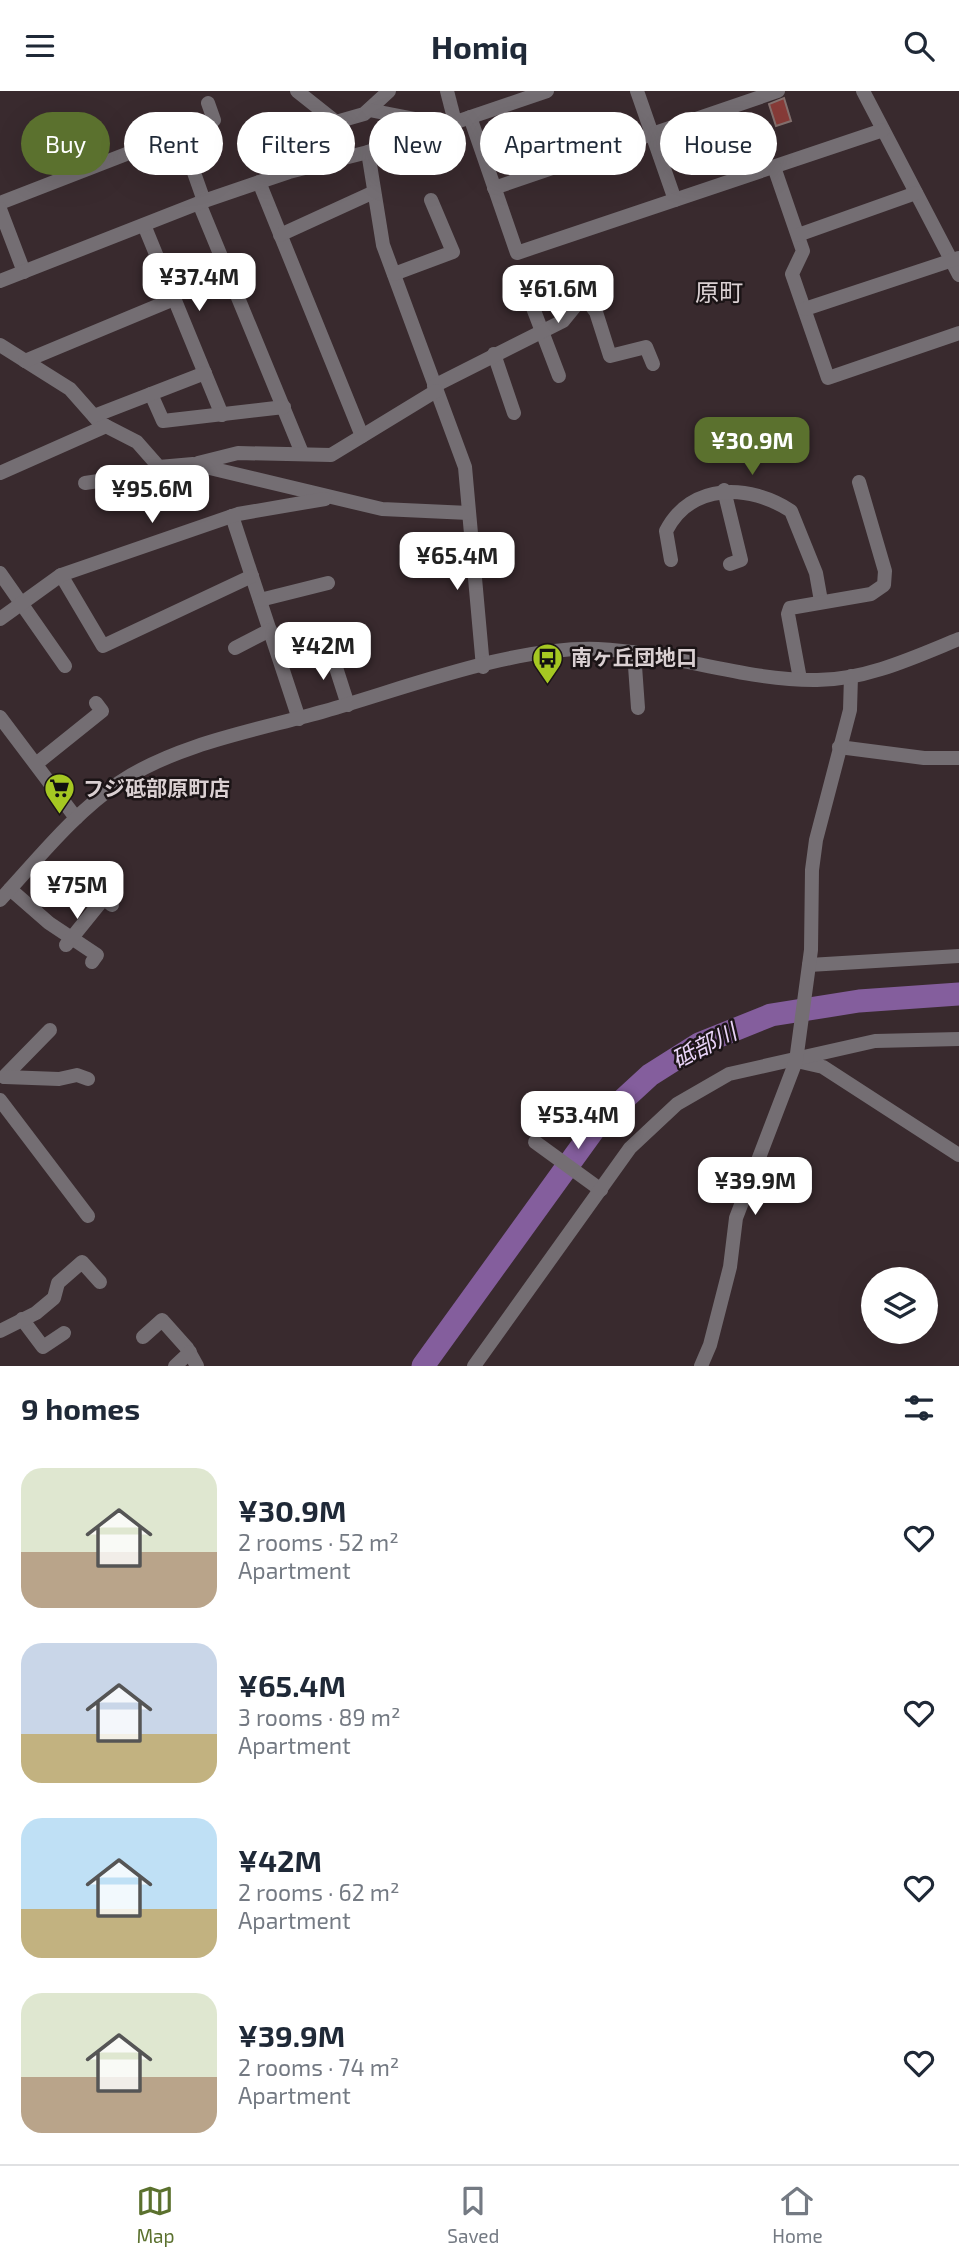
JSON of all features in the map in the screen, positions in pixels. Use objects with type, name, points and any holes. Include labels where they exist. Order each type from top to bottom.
[{"type":"street","points":[[297,91],[336,122],[369,110],[389,91]]},
{"type":"street","points":[[447,91],[450,112]]},
{"type":"street","points":[[466,118],[519,95],[547,91]]},
{"type":"street","points":[[637,91],[675,200]]},
{"type":"street","points":[[494,188],[778,91]]},
{"type":"street","points":[[863,91],[916,193],[955,259],[959,275]]},
{"type":"street","points":[[208,103],[211,112]]},
{"type":"street","points":[[369,110],[382,112]]},
{"type":"street","points":[[470,117],[517,253],[750,175]]},
{"type":"street","points":[[777,166],[883,130]]},
{"type":"street","points":[[0,281],[202,202],[368,152],[383,245],[465,467],[483,667]]},
{"type":"street","points":[[0,202],[124,154]]},
{"type":"street","points":[[193,175],[302,453]]},
{"type":"street","points":[[777,175],[803,251],[792,274],[828,378],[959,333]]},
{"type":"street","points":[[258,183],[362,436]]},
{"type":"street","points":[[280,235],[374,192]]},
{"type":"street","points":[[798,235],[916,193]]},
{"type":"street","points":[[394,274],[453,252],[431,200]]},
{"type":"street","points":[[0,209],[24,272]]},
{"type":"street","points":[[144,225],[222,415]]},
{"type":"street","points":[[804,309],[955,259]]},
{"type":"street","points":[[85,483],[117,476],[146,474],[159,467],[193,464],[238,453],[331,455],[494,354],[563,321],[604,281]]},
{"type":"street","points":[[524,288],[559,376]]},
{"type":"street","points":[[585,297],[596,312],[610,356],[646,347],[653,364]]},
{"type":"street","points":[[25,361],[174,299]]},
{"type":"street","points":[[0,345],[71,389],[100,421],[137,442],[159,467]]},
{"type":"street","points":[[494,354],[514,412]]},
{"type":"street","points":[[1,471],[151,394],[205,373]]},
{"type":"street","points":[[151,394],[163,421],[284,407]]},
{"type":"street","points":[[193,464],[333,498],[415,513],[468,513]]},
{"type":"street","points":[[800,679],[788,614],[790,608],[871,594],[884,585],[885,571],[859,482]]},
{"type":"street","points":[[671,560],[666,531],[670,523],[695,501],[724,490],[736,490],[791,511],[816,573],[821,601]]},
{"type":"street","points":[[724,490],[741,560],[730,564]]},
{"type":"street","points":[[0,619],[61,575],[232,516],[333,498]]},
{"type":"street","points":[[232,516],[299,719]]},
{"type":"street","points":[[0,573],[65,666]]},
{"type":"street","points":[[61,575],[103,646],[252,576]]},
{"type":"street","points":[[260,600],[328,583]]},
{"type":"street","points":[[235,648],[270,631]]},
{"type":"street","points":[[0,901],[76,818],[121,782],[147,767],[198,747],[483,667],[568,649],[634,652],[800,679],[851,676],[885,668],[959,639]]},
{"type":"street","points":[[330,649],[348,705]]},
{"type":"street","points":[[634,652],[638,708]]},
{"type":"street","points":[[701,1366],[710,1345],[730,1267],[736,1218],[797,1056],[808,971],[812,870],[839,747],[850,710],[851,676]]},
{"type":"street","points":[[36,764],[102,711],[96,703]]},
{"type":"street","points":[[0,717],[76,818]]},
{"type":"street","points":[[839,747],[923,758],[959,758]]},
{"type":"street","points":[[10,889],[68,942],[97,955],[92,962]]},
{"type":"street","points":[[68,942],[103,898]]},
{"type":"street","points":[[808,971],[959,956]]},
{"type":"street","points":[[3,1078],[50,1030]]},
{"type":"street","points":[[474,1366],[598,1188],[646,1130],[692,1093],[729,1074],[797,1056],[875,1041],[959,1039]]},
{"type":"street","points":[[797,1056],[823,1067],[959,1155]]},
{"type":"street","points":[[3,1078],[58,1079],[77,1075],[88,1079]]},
{"type":"street","points":[[0,1100],[88,1216]]},
{"type":"street","points":[[537,1143],[598,1188]]},
{"type":"street","points":[[0,1331],[54,1298],[58,1283],[82,1262],[100,1282]]},
{"type":"street","points":[[22,1319],[43,1347],[64,1333]]},
{"type":"street","points":[[144,1337],[162,1320],[190,1352],[197,1366]]},
{"type":"street","points":[[175,1366],[190,1352]]},
{"type":"building","points":[[784,98],[791,121],[777,126],[777,112],[772,112],[769,104]]},
{"type":"waterway","name":"砥部川","points":[[423,1366],[600,1121],[650,1075],[699,1044],[771,1015],[859,1001],[959,994]]},
{"type":"place","name":"南ヶ丘団地口","points":[[548,685]]},
{"type":"place","name":"フジ砥部原町店","points":[[60,816]]},
{"type":"district","name":"原町","points":[[719,293]]}]
